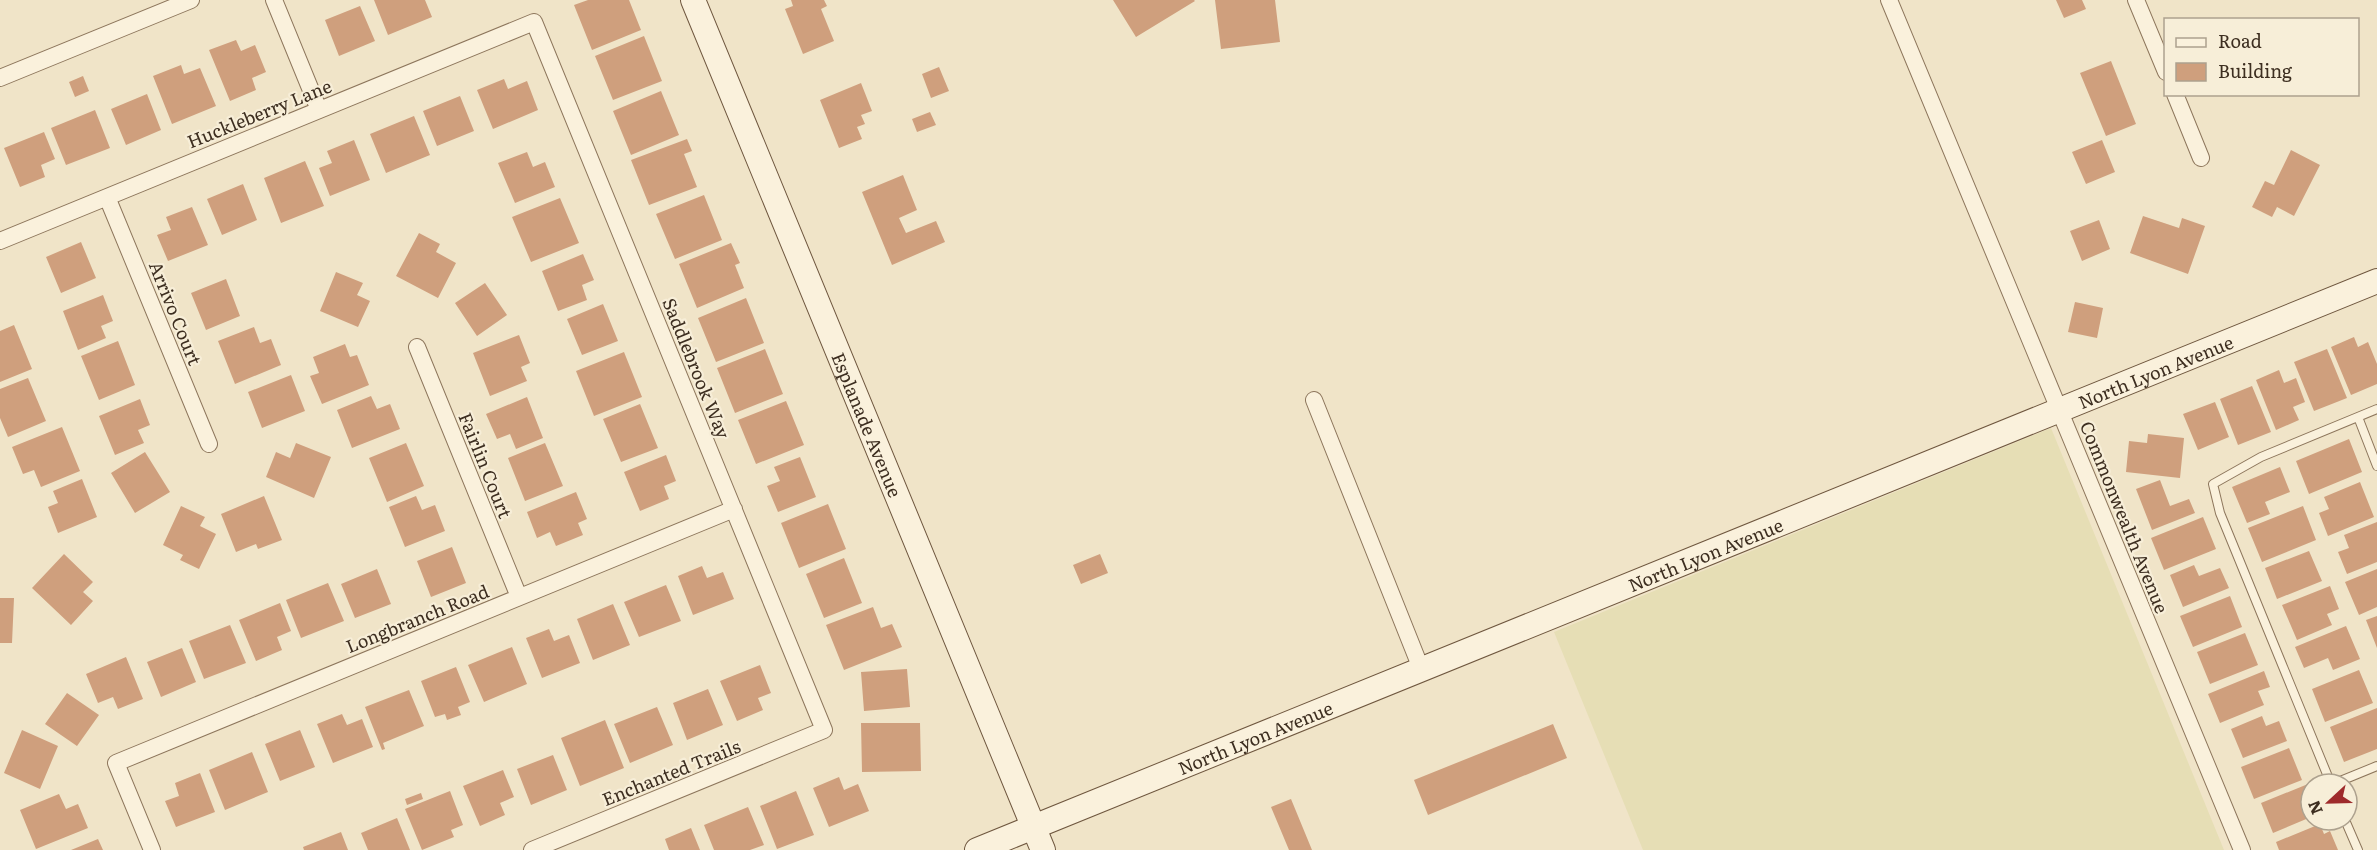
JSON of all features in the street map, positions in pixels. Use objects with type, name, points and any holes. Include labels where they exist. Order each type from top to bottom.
[{"type":"street","points":[[0,78],[190,0]]},
{"type":"street","points":[[274,0],[319,110]]},
{"type":"street","name":"Esplanade Avenue","points":[[693,0],[1043,850]]},
{"type":"street","name":"Commonwealth Avenue","points":[[1889,0],[2242,850]]},
{"type":"street","points":[[2136,0],[2164,67]]},
{"type":"street","name":"Huckleberry Lane","points":[[0,241],[534,22]]},
{"type":"street","name":"Saddlebrook Way","points":[[534,22],[824,730]]},
{"type":"street","points":[[2176,96],[2201,158]]},
{"type":"street","name":"Arrivo Court","points":[[107,197],[209,444]]},
{"type":"street","name":"North Lyon Avenue","points":[[977,850],[2377,281]]},
{"type":"street","name":"Fairlin Court","points":[[417,347],[519,597]]},
{"type":"street","points":[[1314,400],[1422,670]]},
{"type":"street","name":"Longbranch Road","points":[[152,850],[116,763],[734,509]]},
{"type":"street","name":"Enchanted Trails","points":[[532,850],[824,730]]},
{"type":"lane","points":[[2327,772],[2220,513],[2213,484],[2261,457],[2377,410]]},
{"type":"lane","points":[[2358,417],[2377,466]]},
{"type":"lane","points":[[2359,773],[2377,766]]},
{"type":"lane","points":[[2350,832],[2358,850]]},
{"type":"shaded area","points":[[2051,428],[2224,850],[1643,850],[1554,632]]},
{"type":"building","points":[[374,0],[425,0],[432,17],[388,35]]},
{"type":"building","points":[[588,0],[629,0],[641,30],[592,50],[574,5]]},
{"type":"building","points":[[791,0],[824,0],[827,6],[821,9],[834,41],[803,54],[785,9],[793,6]]},
{"type":"building","points":[[1113,0],[1194,0],[1195,1],[1136,37]]},
{"type":"building","points":[[1215,0],[1275,0],[1280,42],[1221,49]]},
{"type":"building","points":[[2056,0],[2082,0],[2086,9],[2064,18]]},
{"type":"building","points":[[360,6],[375,41],[339,56],[325,20]]},
{"type":"building","points":[[644,36],[662,81],[613,100],[595,56]]},
{"type":"building","points":[[236,40],[241,51],[255,45],[266,72],[252,78],[256,90],[230,101],[209,50]]},
{"type":"building","points":[[2111,61],[2136,124],[2106,136],[2080,73]]},
{"type":"building","points":[[181,65],[184,74],[200,68],[216,106],[172,124],[153,76]]},
{"type":"building","points":[[939,67],[949,91],[931,98],[922,74]]},
{"type":"building","points":[[83,76],[89,91],[75,97],[69,82]]},
{"type":"building","points":[[504,79],[508,89],[527,81],[538,110],[493,129],[477,90]]},
{"type":"building","points":[[861,83],[872,111],[861,115],[865,124],[857,127],[862,139],[839,148],[820,100]]},
{"type":"building","points":[[661,91],[679,135],[631,155],[613,111]]},
{"type":"building","points":[[147,94],[161,130],[126,145],[111,109]]},
{"type":"building","points":[[460,96],[474,131],[437,146],[423,111]]},
{"type":"building","points":[[95,110],[110,148],[66,165],[51,128]]},
{"type":"building","points":[[930,112],[936,125],[917,132],[912,119]]},
{"type":"building","points":[[414,116],[430,155],[386,173],[370,134]]},
{"type":"building","points":[[44,132],[55,159],[41,165],[45,177],[20,187],[4,148]]},
{"type":"building","points":[[687,139],[692,151],[684,154],[697,187],[649,205],[631,160]]},
{"type":"building","points":[[354,140],[370,180],[330,196],[319,168],[332,163],[327,151]]},
{"type":"building","points":[[2102,140],[2115,172],[2086,184],[2072,152]]},
{"type":"building","points":[[2291,150],[2320,165],[2294,216],[2277,207],[2272,217],[2252,207],[2265,181],[2274,185]]},
{"type":"building","points":[[527,152],[533,167],[545,162],[555,187],[515,203],[498,163]]},
{"type":"building","points":[[305,161],[324,206],[281,223],[264,178]]},
{"type":"building","points":[[903,175],[917,210],[899,218],[906,233],[936,221],[945,242],[892,265],[862,192]]},
{"type":"building","points":[[243,184],[257,220],[222,235],[207,199]]},
{"type":"building","points":[[704,195],[722,240],[675,259],[656,214]]},
{"type":"building","points":[[560,198],[579,243],[531,262],[512,217]]},
{"type":"building","points":[[192,207],[208,245],[168,261],[157,235],[171,230],[166,217]]},
{"type":"building","points":[[2143,216],[2179,228],[2182,218],[2205,226],[2188,274],[2130,253]]},
{"type":"building","points":[[2099,220],[2110,249],[2082,261],[2070,231]]},
{"type":"building","points":[[419,233],[440,244],[436,252],[456,263],[438,298],[396,276]]},
{"type":"building","points":[[81,242],[96,278],[61,293],[46,257]]},
{"type":"building","points":[[731,243],[740,263],[735,265],[744,288],[697,308],[679,264]]},
{"type":"building","points":[[583,254],[594,280],[582,285],[587,300],[558,311],[542,271]]},
{"type":"building","points":[[336,272],[363,283],[357,295],[370,301],[358,327],[320,311]]},
{"type":"building","points":[[226,279],[240,316],[206,330],[191,293]]},
{"type":"building","points":[[485,283],[507,315],[477,336],[455,303]]},
{"type":"building","points":[[103,295],[113,321],[101,326],[106,338],[78,350],[63,311]]},
{"type":"building","points":[[746,298],[764,343],[716,362],[698,318]]},
{"type":"building","points":[[2075,302],[2103,308],[2097,338],[2068,332]]},
{"type":"building","points":[[603,304],[618,341],[582,355],[567,319]]},
{"type":"building","points":[[14,325],[32,369],[0,382],[0,331]]},
{"type":"building","points":[[254,327],[260,343],[271,339],[281,365],[235,384],[218,341]]},
{"type":"building","points":[[519,335],[530,363],[521,367],[527,381],[490,396],[473,353]]},
{"type":"building","points":[[2354,337],[2358,347],[2368,342],[2377,364],[2377,384],[2351,395],[2331,347]]},
{"type":"building","points":[[118,341],[135,385],[99,400],[81,356]]},
{"type":"building","points":[[345,344],[350,357],[357,355],[369,385],[322,404],[310,376],[319,373],[313,357]]},
{"type":"building","points":[[765,349],[783,394],[735,413],[717,368]]},
{"type":"building","points":[[2327,349],[2347,398],[2314,411],[2294,362]]},
{"type":"building","points":[[624,352],[642,397],[594,416],[576,371]]},
{"type":"building","points":[[2279,370],[2284,383],[2296,378],[2305,402],[2293,407],[2299,420],[2276,430],[2256,380]]},
{"type":"building","points":[[291,375],[305,411],[262,428],[248,392]]},
{"type":"building","points":[[28,378],[46,421],[8,437],[0,418],[0,389]]},
{"type":"building","points":[[2252,386],[2271,432],[2238,445],[2220,399]]},
{"type":"building","points":[[371,396],[377,409],[390,404],[400,429],[352,448],[337,410]]},
{"type":"building","points":[[527,397],[543,438],[516,449],[510,434],[497,439],[486,414]]},
{"type":"building","points":[[140,399],[150,425],[138,430],[144,443],[115,455],[99,416]]},
{"type":"building","points":[[786,401],[804,445],[756,464],[738,420]]},
{"type":"building","points":[[2215,402],[2229,437],[2198,450],[2183,414]]},
{"type":"building","points":[[640,404],[658,448],[621,462],[603,419]]},
{"type":"building","points":[[62,427],[80,471],[41,487],[34,470],[23,474],[12,447]]},
{"type":"building","points":[[2148,434],[2184,438],[2180,478],[2126,472],[2129,441],[2147,443]]},
{"type":"building","points":[[2349,439],[2362,472],[2309,494],[2296,461]]},
{"type":"building","points":[[296,443],[331,457],[314,498],[266,477],[276,452],[290,458]]},
{"type":"building","points":[[406,443],[424,486],[387,502],[369,458]]},
{"type":"building","points":[[545,443],[563,486],[525,501],[508,458]]},
{"type":"building","points":[[145,452],[170,492],[135,513],[111,473]]},
{"type":"building","points":[[666,455],[676,481],[664,486],[669,499],[640,511],[624,472]]},
{"type":"building","points":[[800,457],[816,497],[778,512],[767,486],[780,481],[774,467]]},
{"type":"building","points":[[2280,467],[2290,492],[2265,502],[2270,514],[2247,523],[2232,487]]},
{"type":"building","points":[[82,479],[97,517],[58,533],[48,507],[58,503],[53,491]]},
{"type":"building","points":[[2160,480],[2170,506],[2189,499],[2195,513],[2152,530],[2136,489]]},
{"type":"building","points":[[2360,482],[2374,517],[2328,536],[2319,513],[2329,509],[2324,497]]},
{"type":"building","points":[[576,492],[587,519],[578,523],[583,535],[556,546],[550,532],[537,538],[527,512]]},
{"type":"building","points":[[264,496],[282,540],[258,549],[256,544],[236,552],[221,514]]},
{"type":"building","points":[[416,496],[422,510],[435,505],[445,531],[405,547],[389,507]]},
{"type":"building","points":[[828,504],[846,549],[799,568],[781,523]]},
{"type":"building","points":[[181,506],[205,517],[200,526],[216,534],[199,569],[180,560],[183,555],[163,545]]},
{"type":"building","points":[[2303,506],[2316,540],[2262,562],[2248,528]]},
{"type":"building","points":[[2203,517],[2216,549],[2164,570],[2151,538]]},
{"type":"building","points":[[2377,522],[2377,562],[2347,574],[2338,552],[2349,548],[2344,535]]},
{"type":"building","points":[[452,547],[466,583],[431,597],[417,561]]},
{"type":"building","points":[[2309,551],[2322,581],[2277,599],[2265,568]]},
{"type":"building","points":[[64,554],[93,582],[83,592],[93,601],[71,625],[32,588]]},
{"type":"building","points":[[1100,554],[1108,573],[1081,584],[1073,565]]},
{"type":"building","points":[[844,558],[862,603],[824,618],[806,574]]},
{"type":"building","points":[[2194,565],[2199,576],[2220,568],[2229,588],[2183,607],[2170,575]]},
{"type":"building","points":[[702,566],[707,578],[723,572],[734,599],[693,615],[678,576]]},
{"type":"building","points":[[377,569],[391,604],[355,618],[341,584]]},
{"type":"building","points":[[2377,569],[2377,607],[2359,615],[2345,582]]},
{"type":"building","points":[[328,583],[344,621],[301,638],[286,600]]},
{"type":"building","points":[[666,585],[681,621],[639,637],[624,602]]},
{"type":"building","points":[[2330,586],[2339,609],[2327,614],[2332,625],[2297,640],[2282,605]]},
{"type":"building","points":[[2230,596],[2242,627],[2193,647],[2180,616]]},
{"type":"building","points":[[0,598],[14,598],[12,643],[0,643]]},
{"type":"building","points":[[280,603],[291,631],[277,637],[282,650],[256,661],[239,620]]},
{"type":"building","points":[[613,604],[630,645],[593,660],[577,619]]},
{"type":"building","points":[[873,607],[881,628],[892,624],[902,647],[844,670],[826,625]]},
{"type":"building","points":[[2377,616],[2377,648],[2366,620]]},
{"type":"building","points":[[230,625],[246,663],[204,679],[189,641]]},
{"type":"building","points":[[2346,626],[2360,659],[2333,670],[2328,658],[2304,668],[2295,647]]},
{"type":"building","points":[[549,629],[554,641],[569,635],[580,663],[542,678],[526,638]]},
{"type":"building","points":[[2245,633],[2258,665],[2210,684],[2197,652]]},
{"type":"building","points":[[512,647],[527,684],[484,702],[468,665]]},
{"type":"building","points":[[182,648],[196,682],[161,697],[147,662]]},
{"type":"building","points":[[126,657],[143,699],[118,709],[113,697],[98,703],[86,674]]},
{"type":"building","points":[[760,665],[771,693],[758,698],[763,710],[737,721],[720,681]]},
{"type":"building","points":[[456,667],[470,702],[458,707],[461,715],[447,720],[445,714],[435,717],[421,681]]},
{"type":"building","points":[[907,669],[910,707],[864,711],[861,672]]},
{"type":"building","points":[[2359,670],[2373,703],[2325,722],[2312,689]]},
{"type":"building","points":[[2264,671],[2270,687],[2258,691],[2264,705],[2220,723],[2208,694]]},
{"type":"building","points":[[708,689],[723,725],[687,740],[673,703]]},
{"type":"building","points":[[409,690],[424,726],[383,743],[385,749],[382,750],[365,707]]},
{"type":"building","points":[[67,693],[99,715],[77,746],[45,724]]},
{"type":"building","points":[[657,707],[673,745],[630,763],[614,724]]},
{"type":"building","points":[[2377,708],[2377,749],[2344,762],[2330,727]]},
{"type":"building","points":[[342,714],[347,725],[362,719],[373,747],[333,763],[317,724]]},
{"type":"building","points":[[2262,716],[2266,726],[2279,721],[2287,741],[2243,758],[2231,729]]},
{"type":"building","points":[[605,720],[624,768],[580,786],[561,738]]},
{"type":"building","points":[[861,723],[920,723],[921,771],[862,772]]},
{"type":"building","points":[[1553,724],[1567,758],[1428,815],[1414,780]]},
{"type":"building","points":[[22,730],[58,746],[40,789],[4,773]]},
{"type":"building","points":[[300,730],[315,767],[280,781],[265,744]]},
{"type":"building","points":[[2289,748],[2299,773],[2299,781],[2254,799],[2241,767]]},
{"type":"building","points":[[252,752],[268,792],[225,810],[209,770]]},
{"type":"building","points":[[553,755],[567,790],[531,805],[517,769]]},
{"type":"building","points":[[503,770],[514,797],[500,803],[505,815],[480,826],[463,786]]},
{"type":"building","points":[[200,773],[215,812],[176,827],[165,801],[179,796],[175,783]]},
{"type":"building","points":[[839,777],[844,790],[858,784],[869,811],[829,827],[813,788]]},
{"type":"building","points":[[2299,788],[2299,822],[2273,833],[2261,803]]},
{"type":"building","points":[[450,791],[463,825],[451,830],[454,837],[422,850],[405,809]]},
{"type":"building","points":[[796,791],[814,835],[777,849],[760,806]]},
{"type":"building","points":[[421,793],[423,799],[407,805],[405,799]]},
{"type":"building","points":[[59,794],[66,809],[78,804],[88,828],[36,849],[20,810]]},
{"type":"building","points":[[1291,799],[1312,850],[1289,850],[1271,807]]},
{"type":"building","points":[[748,807],[764,845],[750,850],[714,850],[704,825]]},
{"type":"building","points":[[397,818],[410,850],[368,850],[361,833]]},
{"type":"building","points":[[691,828],[700,850],[669,850],[665,839]]},
{"type":"building","points":[[341,832],[348,850],[304,850],[303,847]]},
{"type":"building","points":[[2300,832],[2323,832],[2324,834],[2330,832],[2338,850],[2279,850],[2276,842]]},
{"type":"building","points":[[98,839],[103,850],[71,850]]}]
